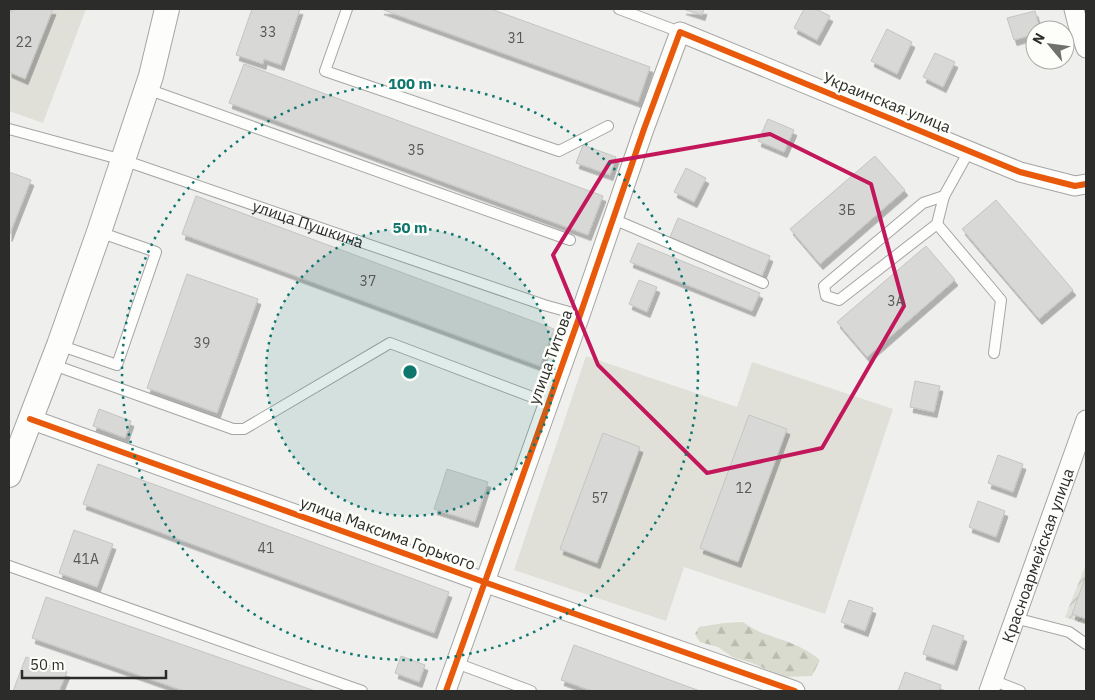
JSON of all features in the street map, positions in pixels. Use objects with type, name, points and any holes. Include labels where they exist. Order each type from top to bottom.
[{"type":"street","points":[[9,475],[55,354],[123,160],[151,76],[167,9]]},
{"type":"street","points":[[1074,9],[1086,48]]},
{"type":"street","name":"Украинская улица","points":[[680,32],[1020,172],[1075,186],[1086,184]]},
{"type":"street","name":"улица Титова","points":[[446,691],[680,32]]},
{"type":"street","name":"улица Максима Горького","points":[[30,419],[794,691]]},
{"type":"street","name":"Красноармейская улица","points":[[991,686],[1086,420]]},
{"type":"lane","points":[[347,9],[325,72],[559,151],[608,126]]},
{"type":"lane","points":[[619,9],[680,32]]},
{"type":"lane","points":[[147,89],[570,240]]},
{"type":"lane","name":"улица Пушкина","points":[[9,129],[123,160],[544,306],[580,315]]},
{"type":"lane","points":[[944,196],[923,204],[824,286],[826,296],[839,300],[937,224],[944,196],[969,151]]},
{"type":"lane","points":[[613,219],[763,283]]},
{"type":"lane","points":[[937,224],[1001,300],[994,354]]},
{"type":"lane","points":[[55,354],[117,365],[156,252],[98,232]]},
{"type":"lane","points":[[55,354],[233,429],[244,429],[390,343],[548,403]]},
{"type":"lane","points":[[9,566],[362,691]]},
{"type":"lane","points":[[1015,618],[1069,632],[1086,644]]},
{"type":"lane","points":[[456,663],[531,691]]},
{"type":"lane","points":[[991,686],[1020,691]]},
{"type":"highlighted area","points":[[770,134],[871,184],[904,306],[822,448],[707,473],[598,365],[553,255],[610,162]]},
{"type":"shaded area","points":[[9,9],[86,9],[43,123],[9,111]]},
{"type":"shaded area","points":[[586,356],[737,407],[752,362],[893,409],[825,614],[684,567],[666,621],[514,570]]},
{"type":"shaded area","points":[[1086,564],[1086,625],[1065,617]]},
{"type":"green space","points":[[743,622],[760,632],[806,650],[820,660],[812,676],[784,677],[752,663],[734,658],[718,647],[700,642],[695,634],[699,627]]},
{"type":"building","points":[[13,9],[53,9],[25,79],[9,72],[9,10],[12,12]]},
{"type":"building","points":[[252,9],[300,9],[281,65],[264,59],[263,64],[236,55]]},
{"type":"building","points":[[381,9],[491,9],[650,67],[638,102]]},
{"type":"building","points":[[683,9],[704,9],[702,15]]},
{"type":"building","points":[[804,9],[816,9],[830,16],[817,40],[794,28]]},
{"type":"building","points":[[1035,11],[1037,20],[1025,20],[1025,37],[1014,40],[1007,18]]},
{"type":"building","points":[[887,29],[912,42],[897,74],[871,61]]},
{"type":"building","points":[[935,53],[955,62],[943,87],[923,77]]},
{"type":"building","points":[[244,64],[603,196],[588,235],[229,103]]},
{"type":"building","points":[[768,119],[794,130],[784,152],[758,141]]},
{"type":"building","points":[[583,145],[616,157],[610,175],[576,163]]},
{"type":"building","points":[[875,156],[905,190],[820,264],[790,229]]},
{"type":"building","points":[[686,168],[706,178],[694,202],[674,192]]},
{"type":"building","points":[[9,172],[31,180],[9,236]]},
{"type":"building","points":[[196,196],[554,329],[540,366],[182,234]]},
{"type":"building","points":[[996,200],[1073,290],[1039,319],[962,229]]},
{"type":"building","points":[[678,218],[770,256],[762,276],[670,237]]},
{"type":"building","points":[[638,243],[760,293],[752,311],[630,262]]},
{"type":"building","points":[[926,246],[955,280],[867,357],[837,322]]},
{"type":"building","points":[[187,274],[258,299],[217,413],[147,388]]},
{"type":"building","points":[[639,280],[657,287],[647,312],[629,304]]},
{"type":"building","points":[[915,381],[940,386],[934,412],[910,407]]},
{"type":"building","points":[[99,409],[131,421],[125,438],[93,426]]},
{"type":"building","points":[[749,415],[787,429],[738,562],[700,548]]},
{"type":"building","points":[[603,433],[640,447],[597,563],[560,549]]},
{"type":"building","points":[[998,455],[1023,464],[1013,492],[988,483]]},
{"type":"building","points":[[98,464],[449,592],[434,633],[83,504]]},
{"type":"building","points":[[447,469],[488,482],[475,522],[434,509]]},
{"type":"building","points":[[978,501],[1005,511],[996,537],[969,527]]},
{"type":"building","points":[[74,530],[113,544],[97,587],[59,573]]},
{"type":"building","points":[[1086,576],[1086,619],[1072,614]]},
{"type":"building","points":[[46,597],[315,691],[184,691],[32,638]]},
{"type":"building","points":[[849,600],[873,608],[865,631],[841,622]]},
{"type":"building","points":[[933,625],[964,636],[954,665],[923,654]]},
{"type":"building","points":[[574,645],[700,691],[592,691],[561,680]]},
{"type":"building","points":[[401,656],[425,665],[419,682],[395,673]]},
{"type":"building","points":[[26,657],[67,672],[59,691],[13,691]]},
{"type":"building","points":[[905,672],[941,685],[939,691],[898,691]]},
{"type":"cycle path","points":[[446,691],[680,32],[1020,172],[1075,186],[1086,184]]},
{"type":"cycle path","points":[[30,419],[795,691]]}]
